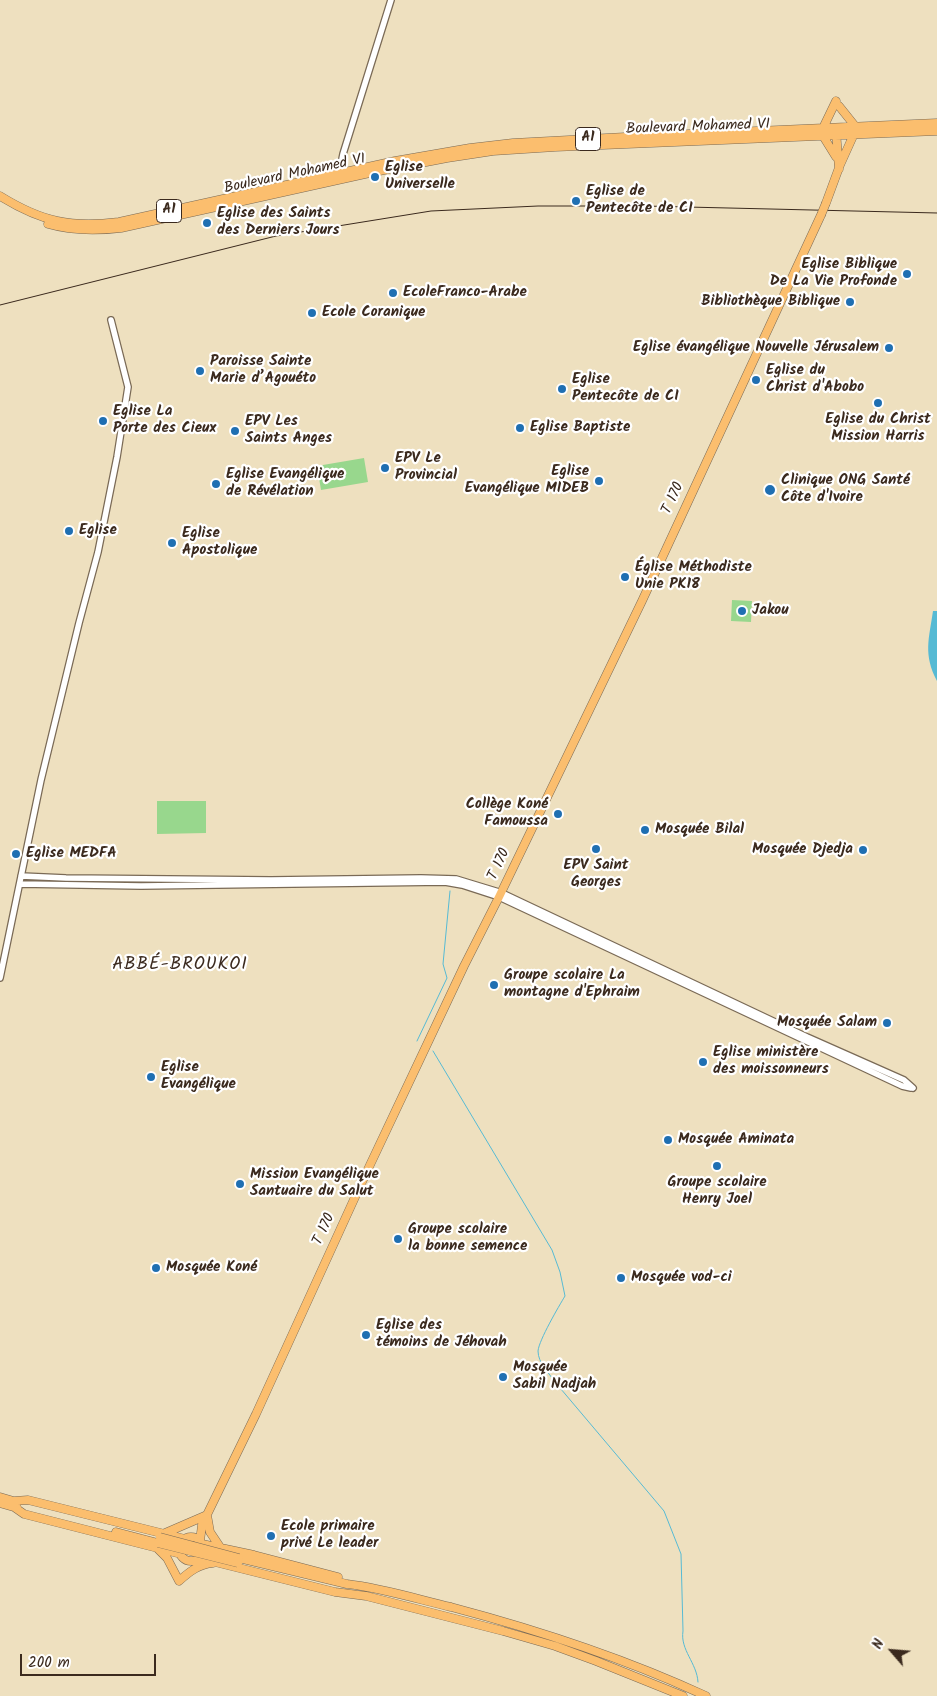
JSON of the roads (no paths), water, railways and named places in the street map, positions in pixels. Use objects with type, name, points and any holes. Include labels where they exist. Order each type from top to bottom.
[{"type":"main road","points":[[838,164],[823,132],[838,103],[854,130]]},
{"type":"main road","name":"A1","points":[[839,131],[937,123]]},
{"type":"main road","name":"A1","points":[[854,130],[937,131]]},
{"type":"main road","name":"T 170","points":[[187,1538],[202,1525],[207,1515],[264,1397],[359,1189],[456,984],[501,895],[635,615],[821,215],[838,164],[854,130]]},
{"type":"main road","name":"Boulevard Mohamed VI","points":[[0,196],[46,219],[70,224],[90,225],[119,222],[343,176],[434,160],[511,150],[839,131]]},
{"type":"main road","points":[[838,164],[839,131]]},
{"type":"main road","name":"Boulevard Mohamed VI","points":[[0,202],[30,218],[58,227],[101,230],[121,228],[343,176]]},
{"type":"main road","points":[[0,1497],[14,1504],[239,1561],[555,1646],[683,1696]]},
{"type":"main road","points":[[0,1504],[14,1504],[24,1514],[160,1541],[195,1538],[201,1543],[308,1568],[363,1586],[530,1629],[583,1646],[632,1664],[706,1696]]},
{"type":"main road","points":[[160,1541],[207,1515],[210,1532],[220,1547]]},
{"type":"main road","name":"T 170","points":[[201,1543],[202,1525]]},
{"type":"main road","points":[[181,1554],[180,1546],[187,1538]]},
{"type":"main road","points":[[160,1541],[188,1560],[199,1558],[335,1592],[360,1595]]},
{"type":"main road","points":[[160,1541],[179,1581],[198,1567],[217,1563]]},
{"type":"main road","points":[[199,1558],[203,1551],[201,1543]]},
{"type":"main road","points":[[239,1561],[363,1586]]},
{"type":"street","points":[[343,176],[341,164],[343,154],[391,0]]},
{"type":"street","points":[[0,978],[52,735],[98,552],[124,414],[128,387],[111,320]]},
{"type":"street","points":[[20,884],[150,886],[445,882],[462,885],[501,895],[902,1086],[913,1088],[904,1080],[501,895],[456,879],[271,880],[21,876]]},
{"type":"water","points":[[933,611],[937,611],[937,681],[930,663],[928,646]]},
{"type":"waterway","points":[[417,1041],[447,978],[443,964],[450,891]]},
{"type":"waterway","points":[[433,1051],[552,1250],[560,1272],[565,1296],[539,1346],[538,1355],[542,1364],[664,1511],[681,1554],[683,1638],[698,1682]]},
{"type":"railway","points":[[0,305],[276,236],[431,211],[538,206],[645,206],[937,213]]},
{"type":"place","name":"Eglise Universelle","points":[[375,177]]},
{"type":"place","name":"Eglise de Pentecôte de CI","points":[[576,201]]},
{"type":"place","name":"Eglise des Saints des Derniers Jours","points":[[207,223]]},
{"type":"place","name":"Eglise Biblique De La Vie Profonde","points":[[907,274]]},
{"type":"place","name":"EcoleFranco-Arabe","points":[[393,293]]},
{"type":"place","name":"Bibliothèque Biblique","points":[[850,302]]},
{"type":"place","name":"Ecole Coranique","points":[[312,313]]},
{"type":"place","name":"Eglise évangélique Nouvelle Jérusalem","points":[[889,348]]},
{"type":"place","name":"Paroisse Sainte Marie d’Agouéto","points":[[200,371]]},
{"type":"place","name":"Eglise du Christ d'Abobo","points":[[756,380]]},
{"type":"place","name":"Eglise Pentecôte de CI","points":[[562,389]]},
{"type":"place","name":"Eglise du Christ Mission Harris","points":[[878,403]]},
{"type":"place","name":"Eglise La Porte des Cieux","points":[[103,421]]},
{"type":"place","name":"Eglise Baptiste","points":[[520,428]]},
{"type":"place","name":"EPV Les Saints Anges","points":[[235,431]]},
{"type":"place","name":"EPV Le Provincial","points":[[385,468]]},
{"type":"place","name":"Eglise Evangélique MIDEB","points":[[599,481]]},
{"type":"place","name":"Eglise Evangélique de Révélation","points":[[216,484]]},
{"type":"place","name":"Clinique ONG Santé Côte d'Ivoire","points":[[770,490]]},
{"type":"place","name":"Eglise","points":[[69,531]]},
{"type":"place","name":"Eglise Apostolique","points":[[172,543]]},
{"type":"place","name":"Église Méthodiste Unie PK18","points":[[625,577]]},
{"type":"place","name":"Jakou","points":[[742,611]]},
{"type":"place","name":"Collège Koné Famoussa","points":[[558,814]]},
{"type":"place","name":"Mosquée Bilal","points":[[645,830]]},
{"type":"place","name":"EPV Saint Georges","points":[[596,849]]},
{"type":"place","name":"Mosquée Djedja","points":[[863,850]]},
{"type":"place","name":"Eglise MEDFA","points":[[16,854]]},
{"type":"place","name":"Groupe scolaire La montagne d'Ephraim","points":[[494,985]]},
{"type":"place","name":"Mosquée Salam","points":[[887,1023]]},
{"type":"place","name":"Eglise ministère des moissonneurs","points":[[703,1062]]},
{"type":"place","name":"Eglise Evangélique","points":[[151,1077]]},
{"type":"place","name":"Mosquée Aminata","points":[[668,1140]]},
{"type":"place","name":"Groupe scolaire Henry Joel","points":[[717,1166]]},
{"type":"place","name":"Mission Evangélique Santuaire du Salut","points":[[240,1184]]},
{"type":"place","name":"Groupe scolaire la bonne semence","points":[[398,1239]]},
{"type":"place","name":"Mosquée Koné","points":[[156,1268]]},
{"type":"place","name":"Mosquée vod-ci","points":[[621,1278]]},
{"type":"place","name":"Eglise des témoins de Jéhovah","points":[[366,1335]]},
{"type":"place","name":"Mosquée Sabil Nadjah","points":[[503,1377]]},
{"type":"place","name":"Ecole primaire privé Le leader","points":[[271,1536]]},
{"type":"district","name":"ABBÉ-BROUKOI","points":[[180,966]]}]
